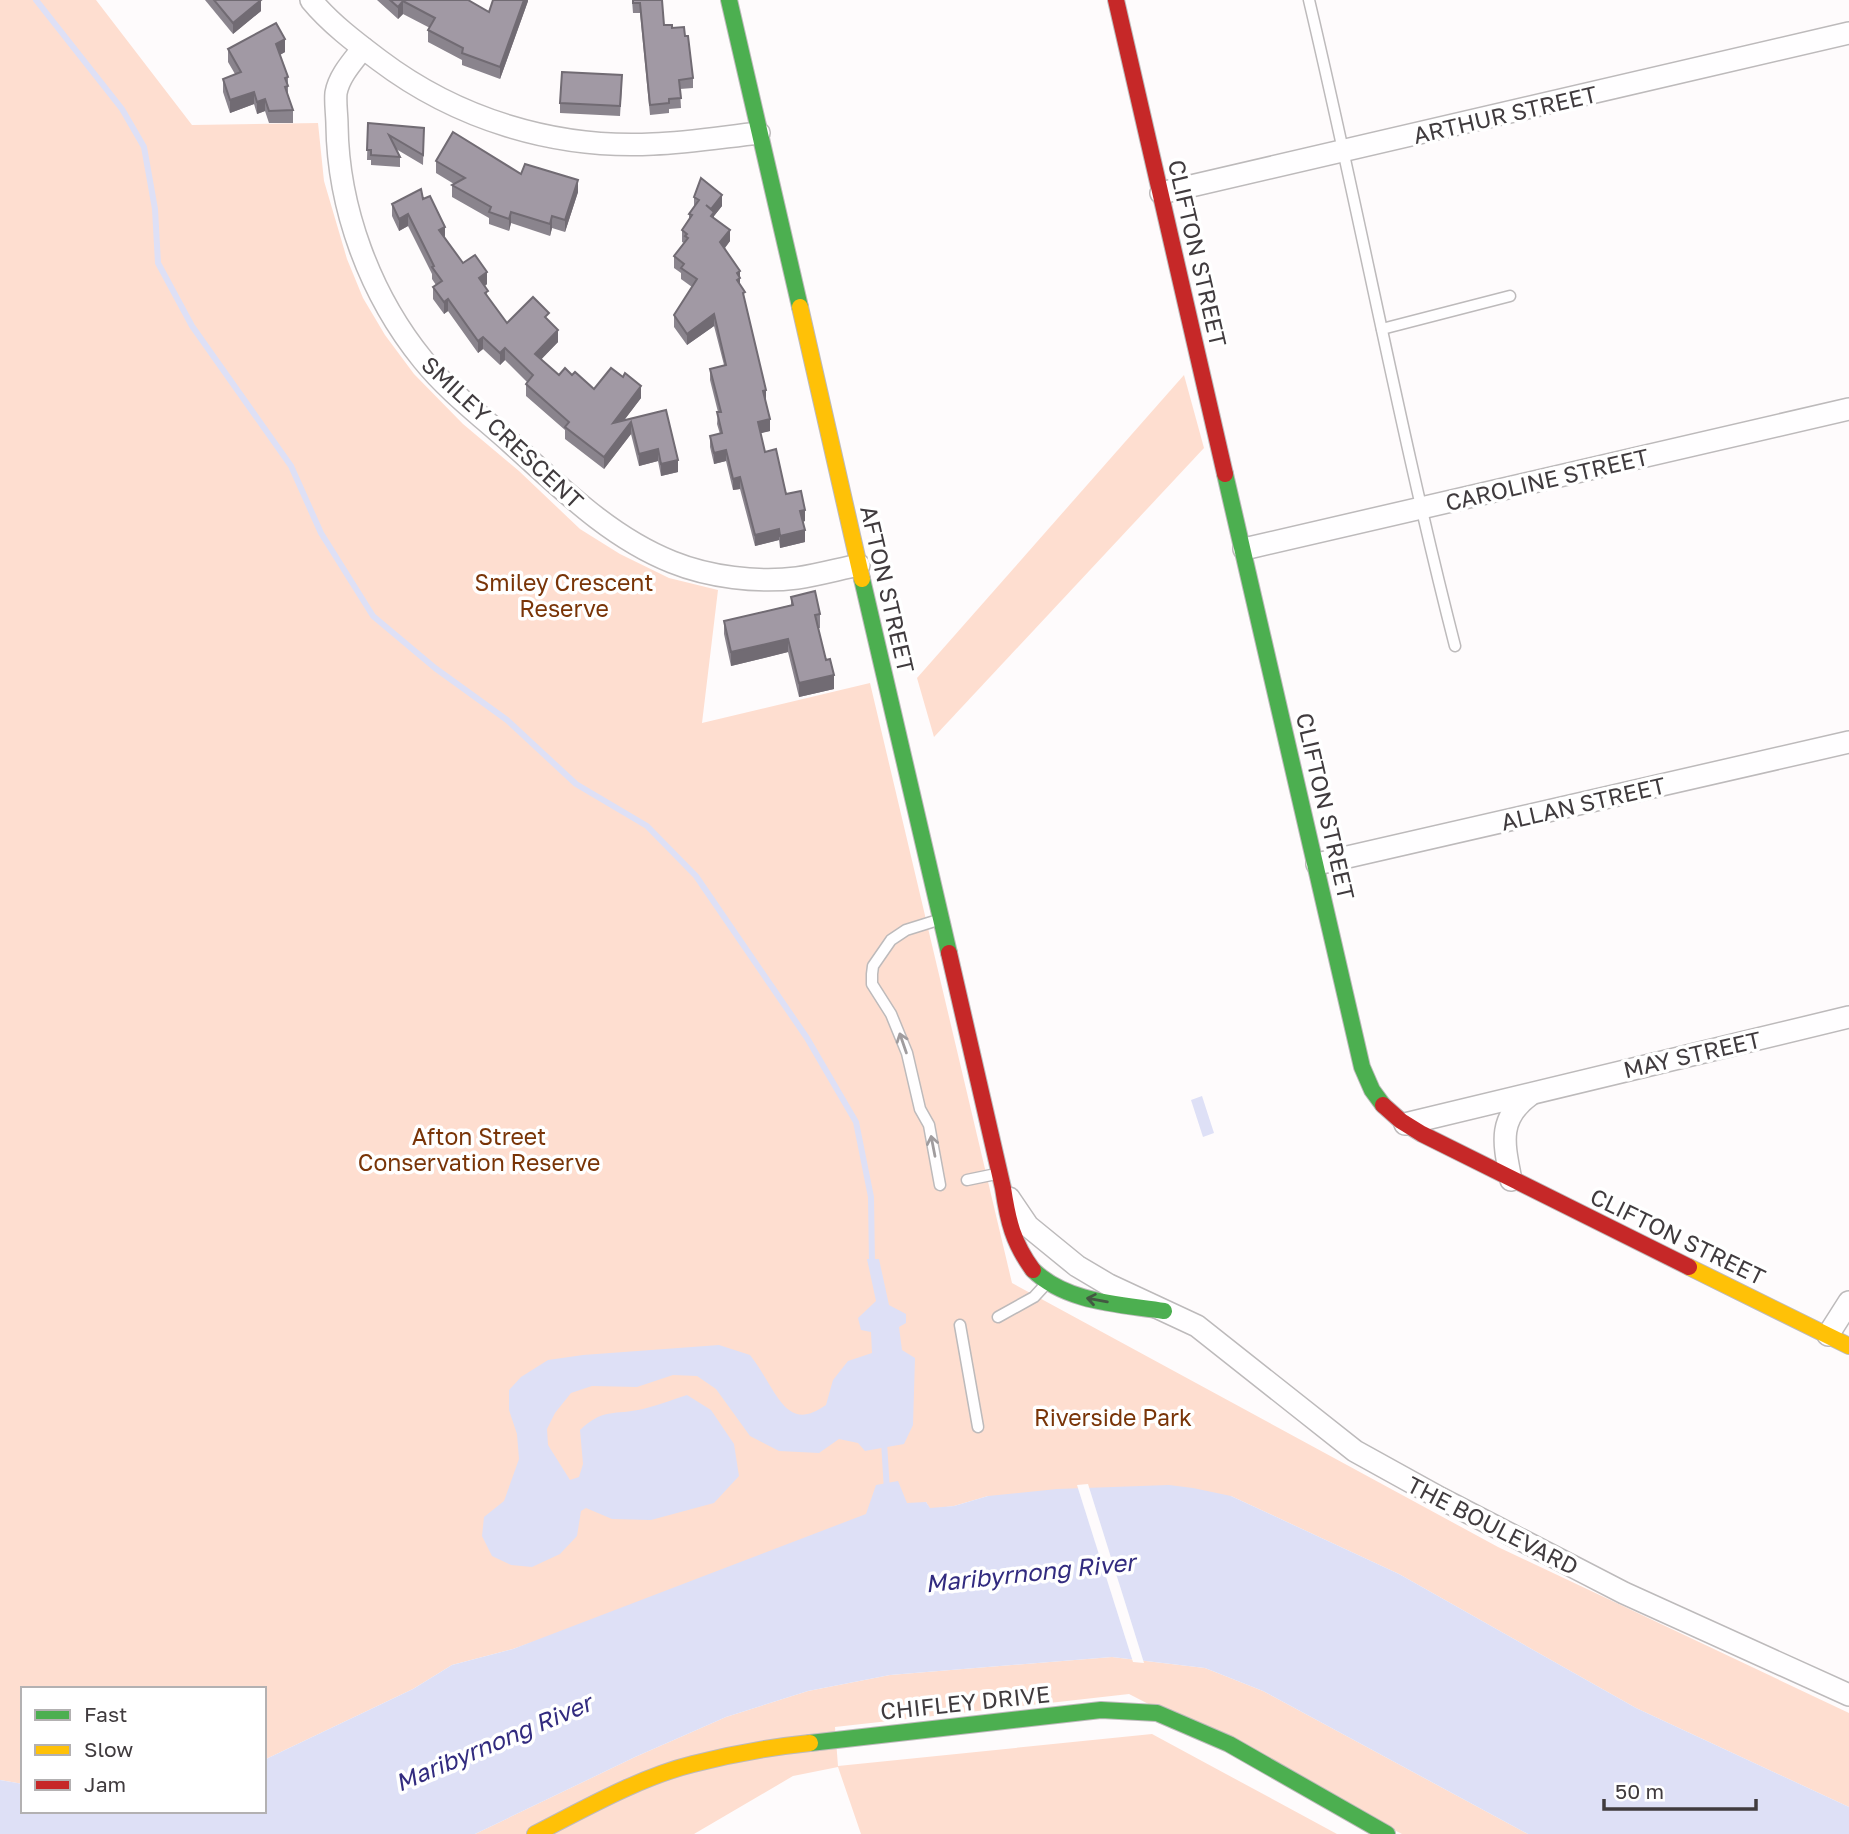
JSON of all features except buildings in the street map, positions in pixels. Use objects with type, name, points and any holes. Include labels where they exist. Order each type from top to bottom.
[{"type":"street","points":[[311,0],[331,21],[406,81],[467,112],[539,135],[579,142],[653,144],[759,134]]},
{"type":"street","name":"AFTON STREET","points":[[729,0],[1001,1181]]},
{"type":"street","name":"CLIFTON STREET","points":[[1116,0],[1362,1067],[1370,1089],[1389,1112],[1405,1124],[1511,1180],[1849,1346]]},
{"type":"street","name":"ARTHUR STREET","points":[[1161,193],[1849,33]]},
{"type":"street","name":"SMILEY CRESCENT","points":[[363,48],[348,68],[337,92],[338,150],[346,203],[377,286],[422,359],[450,389],[606,526],[672,562],[732,576],[771,579],[796,578],[859,565]]},
{"type":"street","name":"CAROLINE STREET","points":[[1244,549],[1849,409]]},
{"type":"street","name":"ALLAN STREET","points":[[1317,864],[1849,742]]},
{"type":"street","name":"MAY STREET","points":[[1405,1124],[1849,1017]]},
{"type":"street","points":[[1511,1180],[1504,1134],[1510,1115],[1521,1101],[1535,1091]]},
{"type":"street","name":"THE BOULEVARD","points":[[1001,1181],[1005,1215],[1018,1252],[1029,1269],[1046,1284],[1083,1297],[1164,1311]]},
{"type":"street","name":"THE BOULEVARD","points":[[1001,1181],[1018,1213],[1048,1244],[1109,1285],[1197,1326],[1355,1451],[1624,1593],[1849,1695]]},
{"type":"street","points":[[1828,1335],[1849,1302]]},
{"type":"street","name":"CHIFLEY DRIVE","points":[[535,1834],[618,1792],[691,1764],[774,1747],[1101,1710],[1157,1713],[1229,1744],[1387,1834]]},
{"type":"lane","points":[[1309,0],[1345,152],[1420,508],[1455,646]]},
{"type":"lane","points":[[1382,329],[1510,296]]},
{"type":"lane","points":[[940,919],[906,930],[891,940],[873,966],[872,984],[891,1014],[907,1053],[920,1109],[929,1125],[940,1185]]},
{"type":"lane","points":[[967,1180],[1001,1181]]},
{"type":"lane","points":[[998,1317],[1034,1297],[1046,1284]]},
{"type":"lane","points":[[960,1325],[978,1427]]},
{"type":"green space","name":"Afton Street Conservation Reserve","points":[[0,0],[96,0],[192,125],[318,123],[324,181],[347,259],[363,298],[385,335],[414,374],[463,424],[519,471],[580,529],[620,554],[669,578],[718,590],[702,723],[870,683],[1012,1283],[1498,1547],[1849,1713],[1849,1807],[1636,1708],[1399,1574],[1231,1496],[988,1496],[954,1506],[930,1509],[926,1502],[513,1649],[452,1665],[413,1689],[266,1759],[266,1687],[21,1687],[21,1784],[0,1780]]},
{"type":"green space","points":[[1184,375],[1204,448],[934,737],[917,678]]},
{"type":"green space","points":[[1112,1657],[1205,1668],[1263,1691],[1528,1834],[1402,1834],[1129,1694],[835,1727],[838,1766],[1152,1734],[1337,1834],[861,1834],[838,1767],[793,1776],[694,1834],[475,1834],[635,1757],[726,1717],[808,1691],[890,1675]]},
{"type":"water","points":[[1202,1096],[1214,1133],[1203,1137],[1191,1100]]},
{"type":"water","points":[[867,1259],[879,1259],[889,1305],[906,1314],[906,1323],[899,1327],[902,1350],[915,1358],[913,1425],[904,1444],[865,1451],[858,1443],[839,1439],[819,1453],[779,1451],[750,1436],[716,1389],[697,1376],[673,1375],[637,1387],[592,1386],[571,1393],[555,1413],[547,1429],[548,1445],[570,1480],[579,1477],[583,1464],[580,1430],[588,1423],[607,1414],[644,1409],[687,1395],[711,1410],[734,1444],[739,1476],[714,1503],[651,1520],[612,1519],[586,1508],[581,1511],[577,1536],[560,1554],[532,1567],[511,1565],[492,1556],[482,1536],[484,1517],[504,1501],[519,1459],[517,1434],[509,1410],[509,1390],[521,1377],[548,1360],[719,1345],[750,1355],[786,1408],[799,1414],[816,1411],[826,1405],[833,1380],[848,1361],[872,1353],[871,1332],[861,1330],[858,1318],[876,1301]]},
{"type":"water","name":"Maribyrnong River","points":[[898,1481],[907,1503],[926,1502],[930,1508],[954,1506],[988,1496],[1057,1489],[1169,1485],[1231,1496],[1399,1574],[1636,1708],[1849,1807],[1849,1834],[1528,1834],[1263,1691],[1205,1668],[1112,1657],[890,1675],[808,1691],[726,1717],[635,1757],[475,1834],[0,1834],[0,1780],[21,1784],[21,1813],[266,1813],[266,1759],[413,1689],[452,1665],[513,1649],[866,1514],[876,1485]]},
{"type":"pier","points":[[1088,1484],[1144,1663],[1133,1662],[1077,1485]]},
{"type":"waterway","points":[[36,0],[122,109],[144,147],[155,209],[158,263],[192,326],[291,466],[321,533],[373,616],[435,668],[507,720],[576,784],[647,826],[696,876],[807,1038],[856,1122],[871,1197],[872,1265]]},
{"type":"waterway","points":[[884,1442],[887,1491]]},
{"type":"traffic: fast","points":[[729,0],[800,307]]},
{"type":"traffic: fast","points":[[1225,474],[1362,1067],[1372,1090],[1383,1105]]},
{"type":"traffic: fast","points":[[862,579],[949,953]]},
{"type":"traffic: fast","points":[[1033,1270],[1047,1281],[1078,1296],[1164,1311]]},
{"type":"traffic: fast","points":[[810,1743],[1101,1710],[1157,1713],[1229,1744],[1387,1834]]},
{"type":"traffic: slow","points":[[800,307],[862,579]]},
{"type":"traffic: slow","points":[[1689,1267],[1849,1346]]},
{"type":"traffic: slow","points":[[535,1834],[612,1794],[673,1770],[737,1754],[810,1743]]},
{"type":"traffic: jam","points":[[1116,0],[1225,474]]},
{"type":"traffic: jam","points":[[949,953],[1009,1221],[1016,1241],[1033,1270]]},
{"type":"traffic: jam","points":[[1383,1105],[1422,1134],[1689,1267]]},
{"type":"park label","name":"Smiley Crescent Reserve","points":[[564,595]]},
{"type":"park label","name":"Riverside Park","points":[[1113,1417]]}]
